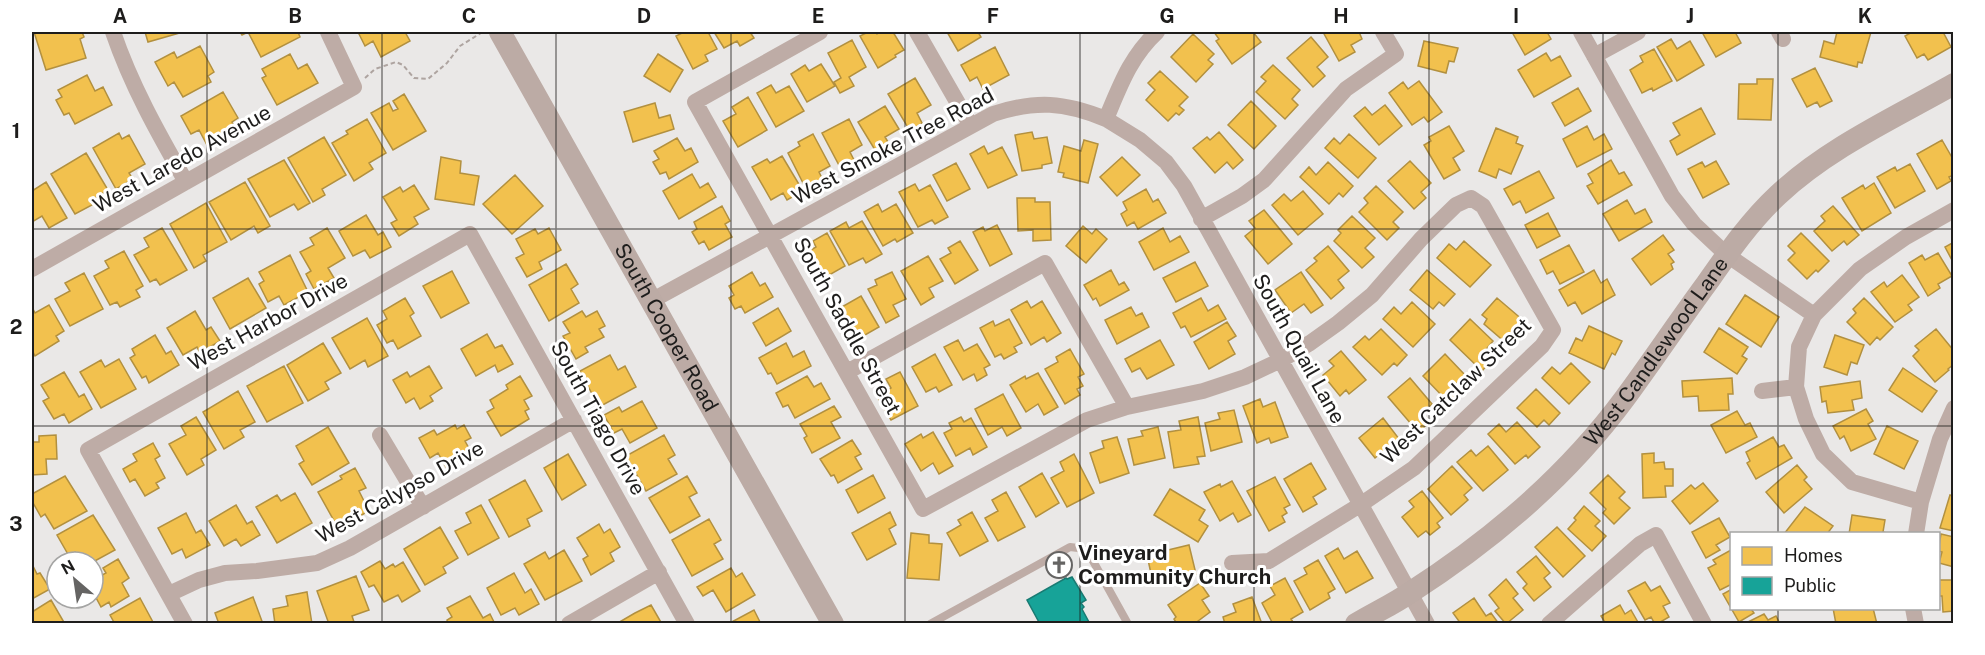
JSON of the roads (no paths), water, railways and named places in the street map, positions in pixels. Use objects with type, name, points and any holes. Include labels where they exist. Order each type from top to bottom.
[{"type":"street","points":[[113,32],[131,79],[152,123],[186,182]]},
{"type":"street","name":"West Laredo Avenue","points":[[32,269],[354,87],[328,32]]},
{"type":"street","name":"South Cooper Road","points":[[500,32],[833,624]]},
{"type":"street","name":"South Saddle Street","points":[[820,32],[695,102],[923,509],[1087,420],[1127,407]]},
{"type":"street","points":[[917,32],[971,126]]},
{"type":"street","points":[[1106,119],[1128,67],[1138,51],[1157,32]]},
{"type":"street","points":[[1201,219],[1242,196],[1264,180],[1346,89],[1396,54],[1383,32]]},
{"type":"street","points":[[1581,32],[1672,196],[1694,224],[1727,255],[1814,315]]},
{"type":"street","points":[[1594,56],[1638,32]]},
{"type":"street","name":"West Candlewood Lane","points":[[1356,624],[1410,593],[1470,552],[1587,445],[1623,400],[1760,213],[1798,177],[1832,153],[1953,84]]},
{"type":"street","name":"West Smoke Tree Road","points":[[651,301],[993,114],[1017,106],[1047,103],[1083,110],[1106,119]]},
{"type":"street","name":"South Quail Lane","points":[[1106,119],[1140,140],[1167,162],[1184,186],[1427,624]]},
{"type":"street","name":"West Catclaw Street","points":[[1232,564],[1269,561],[1360,505],[1414,468],[1542,346],[1553,330],[1483,206],[1471,198],[1456,205],[1421,239],[1372,295],[1329,330],[1281,360]]},
{"type":"street","points":[[1921,502],[1852,482],[1823,454],[1806,418],[1796,387],[1799,347],[1814,315],[1860,269],[1906,237],[1953,210]]},
{"type":"street","name":"South Tiago Drive","points":[[470,234],[687,624]]},
{"type":"street","name":"West Harbor Drive","points":[[169,594],[88,450],[470,234]]},
{"type":"street","points":[[847,372],[1045,263],[1127,407],[1203,391],[1245,377],[1281,360]]},
{"type":"street","points":[[1762,391],[1796,387]]},
{"type":"street","points":[[1916,532],[1921,502],[1940,439],[1953,408]]},
{"type":"street","name":"West Calypso Drive","points":[[169,594],[199,580],[225,573],[317,563],[350,548],[574,420]]},
{"type":"street","points":[[380,435],[423,507]]},
{"type":"street","points":[[1549,624],[1640,544],[1656,535],[1704,624]]},
{"type":"street","points":[[569,624],[659,572]]},
{"type":"street","points":[[169,594],[185,624]]},
{"type":"lane","points":[[930,624],[1070,547],[1088,552],[1128,624]]},
{"type":"place","name":"Vineyard Community Church","points":[[1059,565]]}]
